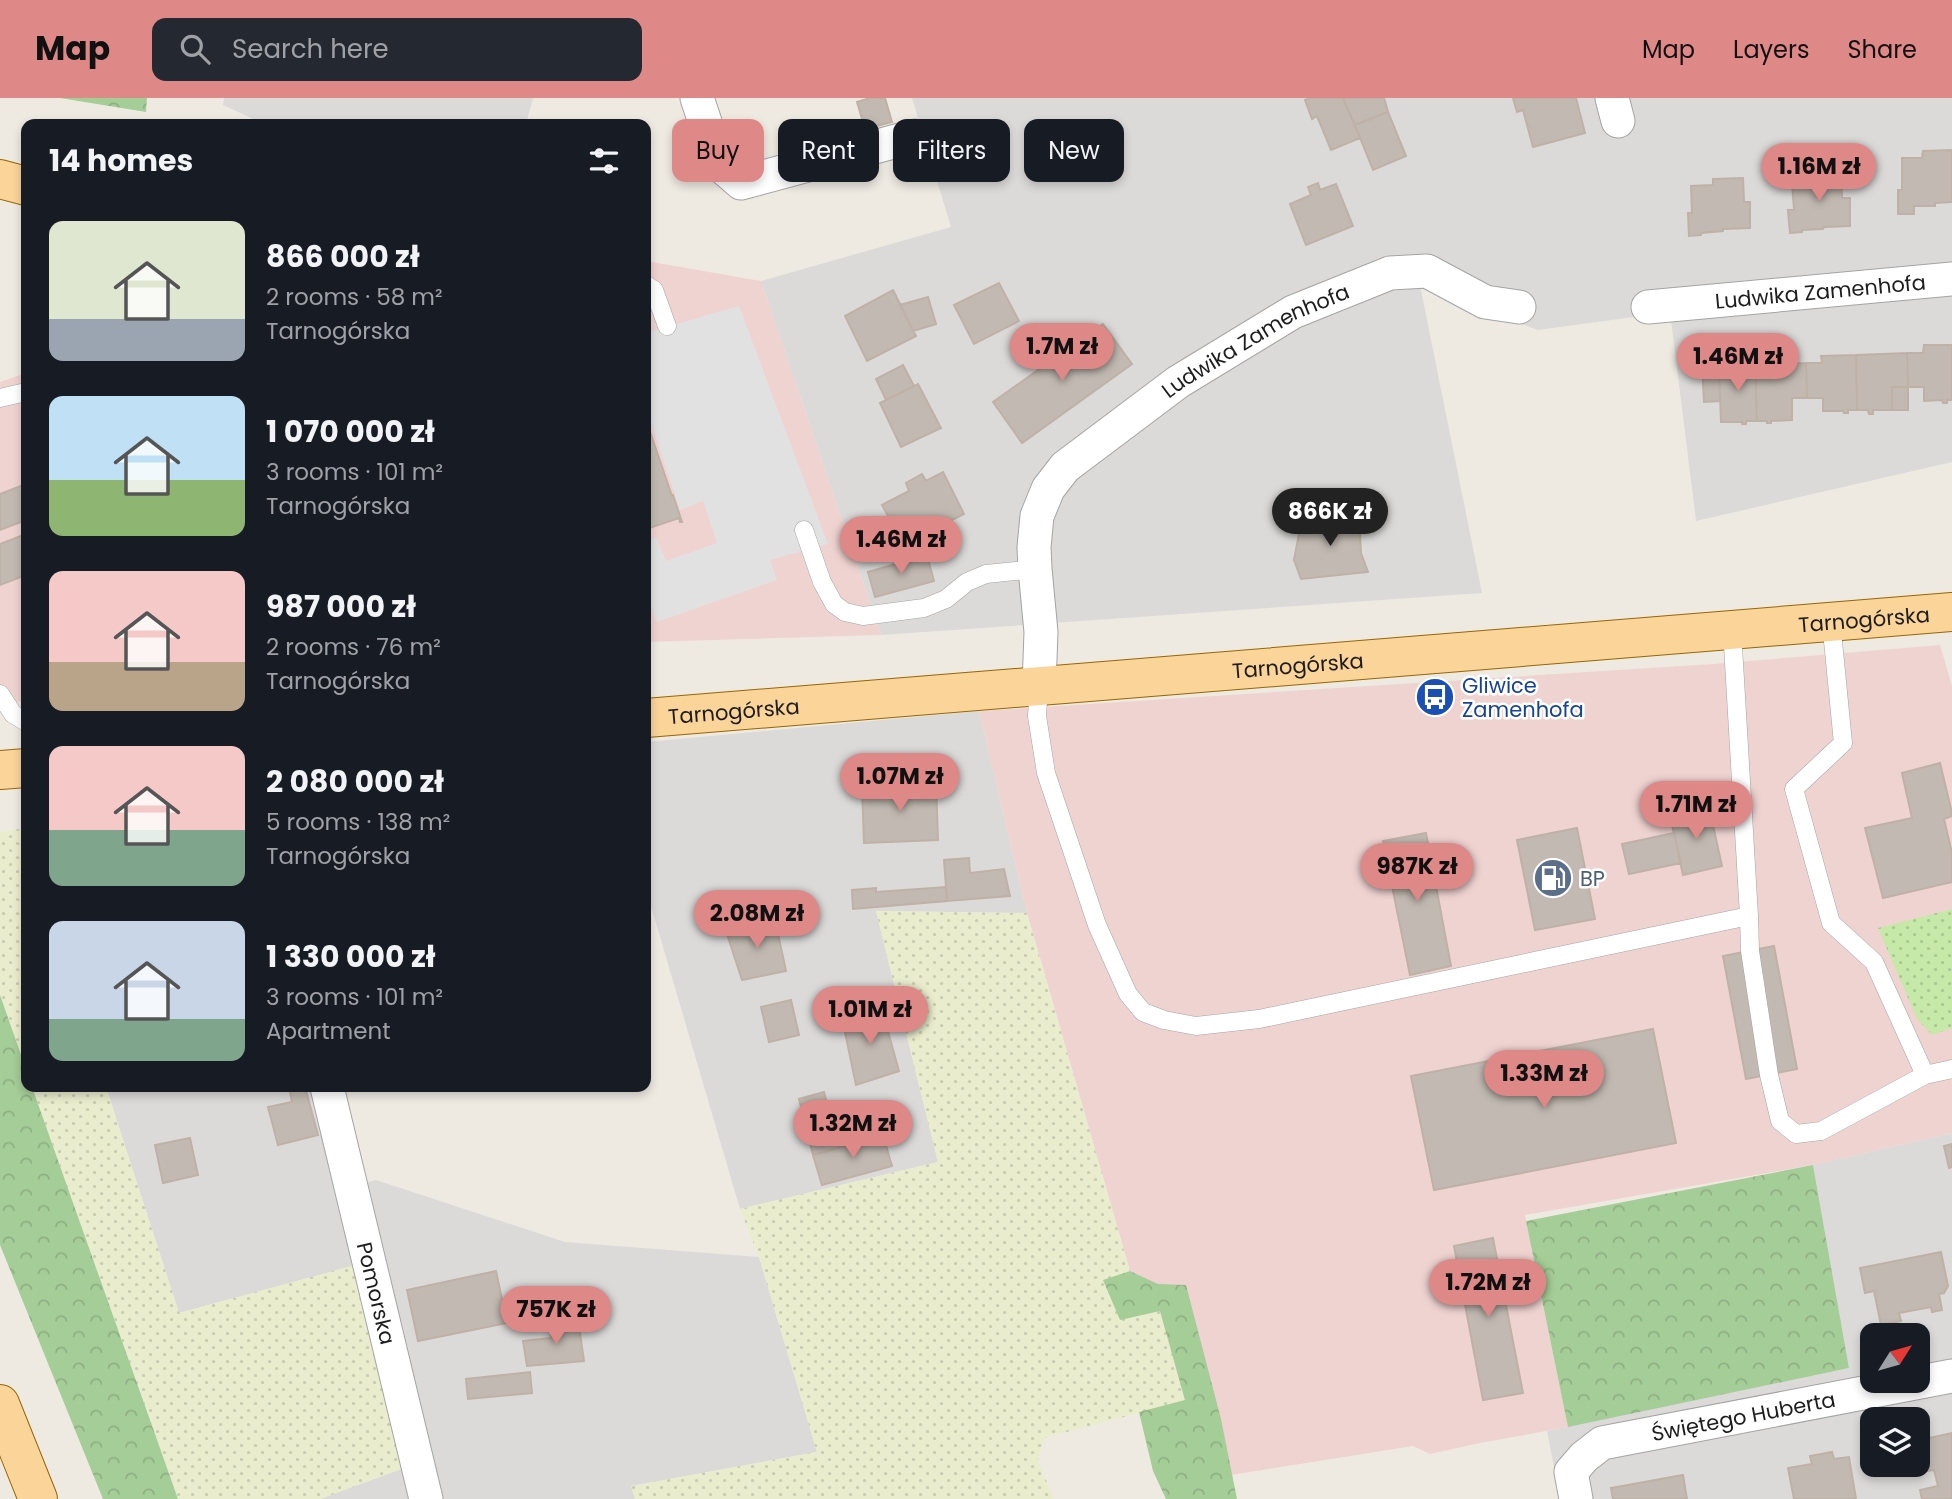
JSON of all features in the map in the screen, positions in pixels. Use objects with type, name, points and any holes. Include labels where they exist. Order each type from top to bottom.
[{"type":"main road","points":[[0,179],[21,185]]},
{"type":"main road","name":"Tarnogórska","points":[[651,718],[1952,612]]},
{"type":"main road","points":[[0,770],[21,768]]},
{"type":"main road","points":[[0,1404],[38,1499]]},
{"type":"street","points":[[697,98],[719,164],[741,183],[893,142]]},
{"type":"street","name":"Ludwika Zamenhofa","points":[[1038,686],[1041,632],[1035,569],[1037,516],[1048,489],[1065,467],[1178,382],[1293,312],[1390,273],[1427,271],[1485,302],[1519,307]]},
{"type":"street","name":"Ludwika Zamenhofa","points":[[1648,307],[1952,279]]},
{"type":"street","name":"Pomorska","points":[[328,1092],[426,1499]]},
{"type":"street","name":"Świętego Huberta","points":[[1576,1499],[1571,1472],[1602,1443],[1952,1376]]},
{"type":"lane","points":[[651,288],[667,326]]},
{"type":"lane","points":[[0,398],[21,393]]},
{"type":"lane","points":[[804,530],[821,582],[834,604],[845,612],[863,616],[924,608],[946,599],[967,582],[986,574],[1035,569]]},
{"type":"lane","points":[[1831,621],[1843,743],[1794,789],[1831,923],[1874,962],[1925,1075]]},
{"type":"lane","points":[[1732,629],[1750,951],[1769,1075],[1780,1121],[1796,1134],[1821,1131],[1925,1075],[1952,1069]]},
{"type":"lane","points":[[1038,686],[1037,716],[1046,773],[1097,925],[1128,994],[1143,1012],[1164,1020],[1196,1026],[1259,1019],[1749,916]]},
{"type":"lane","points":[[0,694],[13,714],[21,719]]},
{"type":"shaded area","points":[[224,98],[533,98],[527,119],[253,119],[223,105]]},
{"type":"shaded area","points":[[912,98],[1952,98],[1952,462],[1696,521],[1670,312],[1538,330],[1420,285],[1482,593],[881,635],[761,281],[951,227],[937,182],[1010,182],[1010,119],[918,119]]},
{"type":"shaded area","points":[[651,262],[761,281],[881,635],[651,642]]},
{"type":"shaded area","points":[[739,306],[828,544],[770,560],[777,580],[657,622],[651,609],[651,539],[656,537],[666,561],[717,543],[703,501],[680,510],[651,423],[651,332]]},
{"type":"shaded area","points":[[21,375],[21,701],[0,703],[0,382]]},
{"type":"shaded area","points":[[1940,645],[1952,686],[1952,1133],[1813,1165],[1525,1215],[1568,1427],[1430,1454],[1413,1446],[1187,1482],[1137,1275],[1130,1271],[1027,913],[979,711],[1713,664]]},
{"type":"shaded area","points":[[979,711],[1027,913],[876,911],[938,1162],[740,1209],[651,906],[651,742]]},
{"type":"shaded area","points":[[108,1092],[325,1092],[351,1187],[376,1180],[565,1242],[759,1257],[817,1452],[632,1486],[635,1499],[320,1499],[414,1464],[358,1265],[179,1313]]},
{"type":"shaded area","points":[[1952,1133],[1952,1499],[1560,1499],[1547,1431],[1849,1368],[1813,1165]]},
{"type":"green space","points":[[60,98],[147,98],[146,112]]},
{"type":"green space","points":[[21,829],[21,1055],[0,995],[0,832]]},
{"type":"green space","points":[[1952,909],[1952,1028],[1932,1035],[1917,1019],[1878,928]]},
{"type":"green space","points":[[876,911],[1027,913],[1130,1271],[1104,1281],[1160,1311],[1185,1401],[1044,1438],[1038,1461],[1054,1499],[635,1499],[631,1486],[817,1452],[759,1257],[740,1209],[938,1162]]},
{"type":"green space","points":[[0,995],[21,1055],[21,1092],[34,1092],[178,1499],[103,1499],[0,1245]]},
{"type":"green space","points":[[34,1092],[108,1092],[179,1313],[359,1264],[415,1464],[320,1499],[178,1499]]},
{"type":"green space","points":[[1813,1165],[1849,1368],[1568,1427],[1526,1221]]},
{"type":"green space","points":[[1130,1271],[1158,1284],[1186,1285],[1221,1419],[1237,1499],[1166,1499],[1153,1471],[1139,1412],[1185,1400],[1160,1311],[1120,1320],[1103,1280]]},
{"type":"building","points":[[870,98],[885,98],[892,122],[879,125],[879,119],[862,119],[857,102]]},
{"type":"building","points":[[1343,98],[1360,138],[1331,150],[1317,116],[1312,119],[1305,100]]},
{"type":"building","points":[[1343,98],[1384,98],[1388,112],[1355,125]]},
{"type":"building","points":[[1513,98],[1576,98],[1585,133],[1533,147],[1523,110],[1517,112]]},
{"type":"building","points":[[1388,112],[1406,156],[1373,170],[1355,125]]},
{"type":"building","points":[[1952,150],[1952,202],[1935,203],[1935,206],[1914,206],[1914,214],[1898,214],[1898,190],[1902,190],[1902,158],[1922,158],[1923,151]]},
{"type":"building","points":[[1841,171],[1842,198],[1850,198],[1850,226],[1790,233],[1788,210],[1794,210],[1792,182],[1812,181],[1811,173]]},
{"type":"building","points":[[1743,178],[1744,202],[1750,202],[1750,228],[1723,229],[1689,236],[1691,186],[1713,185],[1713,179]]},
{"type":"building","points":[[1318,183],[1320,190],[1336,184],[1353,226],[1306,245],[1290,204],[1311,195],[1308,187]]},
{"type":"building","points":[[999,283],[1019,321],[974,344],[954,305]]},
{"type":"building","points":[[893,290],[916,336],[867,361],[845,316]]},
{"type":"building","points":[[928,297],[936,324],[913,331],[900,305]]},
{"type":"building","points":[[1103,324],[1132,364],[1022,443],[993,402]]},
{"type":"building","points":[[1924,345],[1952,345],[1952,400],[1947,400],[1947,403],[1942,400],[1924,401],[1924,387],[1908,387],[1907,353],[1923,353]]},
{"type":"building","points":[[1907,353],[1908,387],[1892,387],[1892,410],[1873,410],[1873,414],[1869,414],[1868,410],[1857,410],[1856,355]]},
{"type":"building","points":[[1856,355],[1857,410],[1848,410],[1848,413],[1823,411],[1823,398],[1807,398],[1806,363],[1822,363],[1821,356]]},
{"type":"building","points":[[1806,363],[1807,398],[1792,398],[1792,420],[1771,423],[1757,421],[1755,364]]},
{"type":"building","points":[[1755,364],[1757,421],[1746,421],[1746,424],[1721,422],[1719,366]]},
{"type":"building","points":[[903,365],[914,386],[886,400],[876,379]]},
{"type":"building","points":[[1702,366],[1719,366],[1720,401],[1704,402]]},
{"type":"building","points":[[918,384],[941,428],[901,447],[880,403]]},
{"type":"building","points":[[1892,387],[1908,387],[1908,410],[1892,410]]},
{"type":"building","points":[[651,435],[682,522],[679,518],[651,527]]},
{"type":"building","points":[[943,472],[964,514],[942,525],[938,519],[929,523],[932,530],[904,545],[882,505],[909,491],[906,483],[922,474],[926,481]]},
{"type":"building","points":[[21,486],[21,522],[0,530],[0,494]]},
{"type":"building","points":[[1359,515],[1361,553],[1368,572],[1301,579],[1294,560],[1301,523]]},
{"type":"building","points":[[21,536],[21,577],[0,585],[0,544]]},
{"type":"building","points":[[927,555],[934,581],[875,597],[868,572]]},
{"type":"building","points":[[1940,763],[1952,813],[1952,816],[1944,819],[1952,853],[1952,882],[1883,898],[1865,828],[1912,818],[1902,773]]},
{"type":"building","points":[[936,783],[938,840],[864,843],[862,786]]},
{"type":"building","points":[[1709,807],[1722,866],[1683,875],[1670,816]]},
{"type":"building","points":[[1577,828],[1595,919],[1535,930],[1517,840]]},
{"type":"building","points":[[1426,833],[1451,966],[1410,975],[1383,841]]},
{"type":"building","points":[[1674,833],[1681,863],[1629,874],[1622,844]]},
{"type":"building","points":[[969,858],[970,873],[1004,869],[1010,896],[947,901],[944,860]]},
{"type":"building","points":[[946,887],[947,901],[853,909],[852,890],[876,888],[876,892]]},
{"type":"building","points":[[775,920],[786,971],[742,980],[726,931]]},
{"type":"building","points":[[1774,946],[1797,1069],[1746,1079],[1723,956]]},
{"type":"building","points":[[791,1000],[799,1035],[769,1042],[761,1007]]},
{"type":"building","points":[[881,1006],[899,1071],[856,1085],[842,1018]]},
{"type":"building","points":[[1653,1029],[1676,1143],[1434,1190],[1411,1076]]},
{"type":"building","points":[[290,1092],[306,1092],[318,1135],[278,1145],[268,1107],[292,1102]]},
{"type":"building","points":[[824,1092],[839,1148],[813,1155],[799,1099]]},
{"type":"building","points":[[883,1135],[892,1166],[822,1185],[813,1155]]},
{"type":"building","points":[[190,1138],[198,1175],[163,1183],[155,1145]]},
{"type":"building","points":[[1952,1144],[1952,1167],[1949,1168],[1944,1146]]},
{"type":"building","points":[[1493,1238],[1523,1393],[1483,1400],[1454,1246]]},
{"type":"building","points":[[1941,1252],[1948,1286],[1944,1293],[1939,1294],[1942,1310],[1932,1312],[1931,1307],[1899,1313],[1901,1321],[1881,1323],[1874,1291],[1865,1293],[1860,1268]]},
{"type":"building","points":[[496,1271],[507,1323],[418,1341],[407,1290]]},
{"type":"building","points":[[578,1319],[584,1361],[527,1366],[523,1341],[551,1338],[550,1326]]},
{"type":"building","points":[[530,1372],[532,1393],[468,1399],[466,1379]]},
{"type":"building","points":[[1952,1433],[1952,1499],[1922,1499],[1920,1490],[1938,1486],[1934,1470],[1930,1471],[1930,1438]]},
{"type":"building","points":[[1832,1452],[1834,1459],[1849,1457],[1856,1499],[1794,1499],[1788,1468],[1812,1464],[1810,1456]]},
{"type":"building","points":[[1683,1475],[1687,1499],[1613,1499],[1611,1488]]},
{"type":"place","name":"Gliwice Zamenhofa","points":[[1435,697]]},
{"type":"place","name":"BP","points":[[1553,878]]}]
